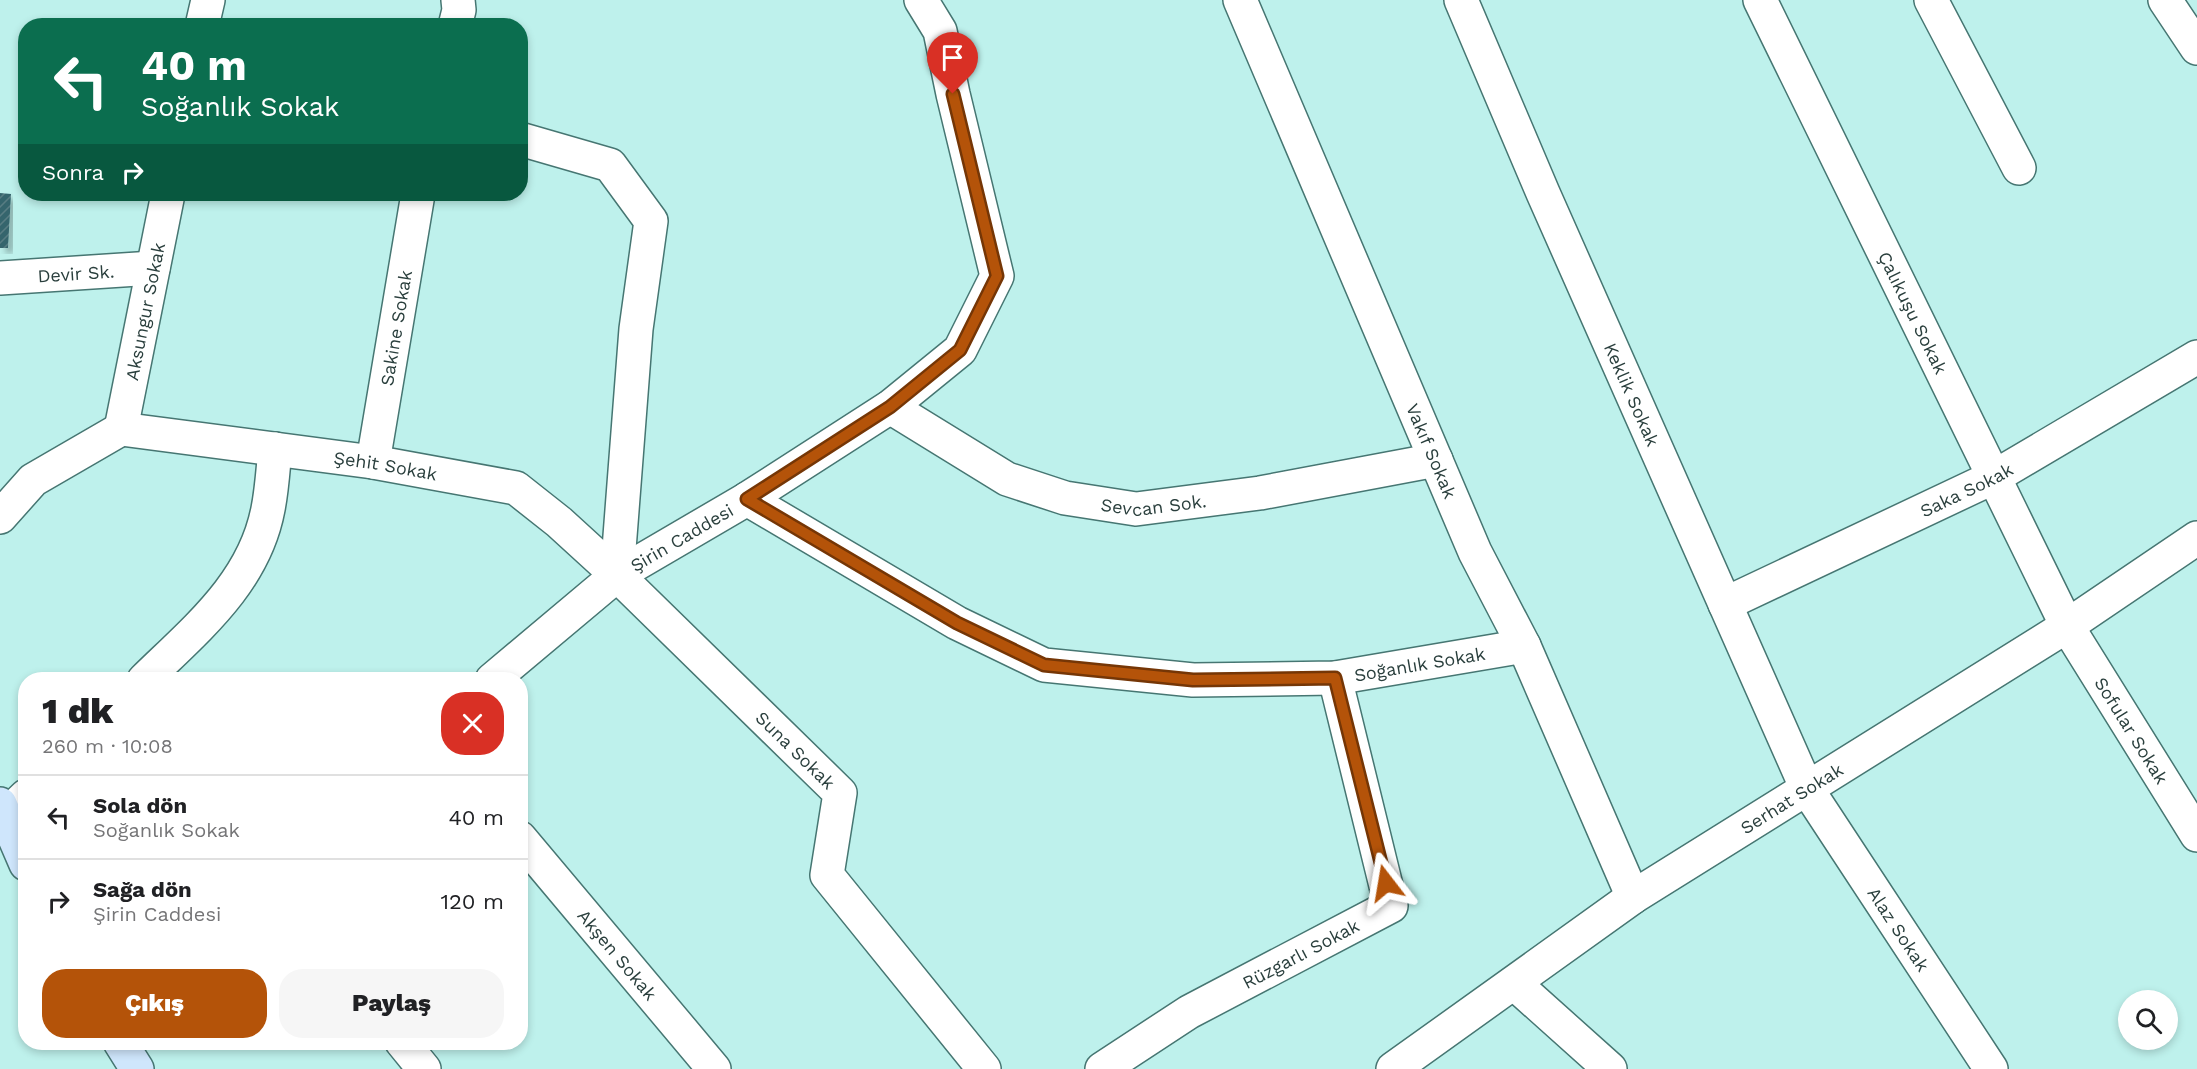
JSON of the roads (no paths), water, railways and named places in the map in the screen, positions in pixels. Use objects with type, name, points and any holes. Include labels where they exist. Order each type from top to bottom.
[{"type":"street","points":[[204,18],[208,0]]},
{"type":"street","points":[[457,18],[458,0]]},
{"type":"street","name":"Şirin Caddesi","points":[[502,672],[617,575],[747,499],[890,407],[960,350],[997,276],[940,31],[921,0]]},
{"type":"street","name":"Vakıf Sokak","points":[[1240,0],[1475,552],[1524,646],[1634,897]]},
{"type":"street","name":"Keklik Sokak","points":[[1461,0],[1543,194],[1808,789]]},
{"type":"street","name":"Çalıkuşu Sokak","points":[[1760,0],[2067,626]]},
{"type":"street","points":[[1931,0],[2019,168]]},
{"type":"street","points":[[2165,0],[2197,48]]},
{"type":"street","points":[[528,141],[610,165],[651,221],[636,329],[617,575]]},
{"type":"street","name":"Aksungur Sokak","points":[[121,429],[167,201]]},
{"type":"street","name":"Sakine Sokak","points":[[373,462],[417,201]]},
{"type":"street","name":"Devir Sk.","points":[[0,278],[153,268]]},
{"type":"street","name":"Saka Sokak","points":[[1725,604],[1994,477],[2197,357]]},
{"type":"street","name":"Sevcan Sok.","points":[[890,407],[1007,479],[1065,498],[1136,509],[1260,493],[1436,460]]},
{"type":"street","points":[[0,517],[33,480],[121,429]]},
{"type":"street","name":"Şehit Sokak","points":[[121,429],[373,462],[516,488],[559,522],[617,575]]},
{"type":"street","points":[[152,672],[212,613],[242,576],[253,555],[268,508],[275,449]]},
{"type":"street","name":"Soğanlık Sokak","points":[[747,499],[957,623],[1044,665],[1193,680],[1335,678],[1524,646]]},
{"type":"street","name":"Serhat Sokak","points":[[1393,1069],[1634,897],[2067,626],[2197,538]]},
{"type":"street","name":"Suna Sokak","points":[[617,575],[840,793],[827,875],[984,1069]]},
{"type":"street","name":"Sofular Sokak","points":[[2067,626],[2197,835]]},
{"type":"street","name":"Rüzgarlı Sokak","points":[[1102,1069],[1189,1012],[1391,906],[1335,678]]},
{"type":"street","name":"Alaz Sokak","points":[[1808,789],[1991,1069]]},
{"type":"street","points":[[10,805],[18,834]]},
{"type":"street","name":"Akşen Sokak","points":[[528,848],[714,1069]]},
{"type":"street","points":[[1514,983],[1610,1069]]},
{"type":"street","points":[[125,1050],[137,1069]]},
{"type":"street","points":[[409,1050],[424,1069]]}]
